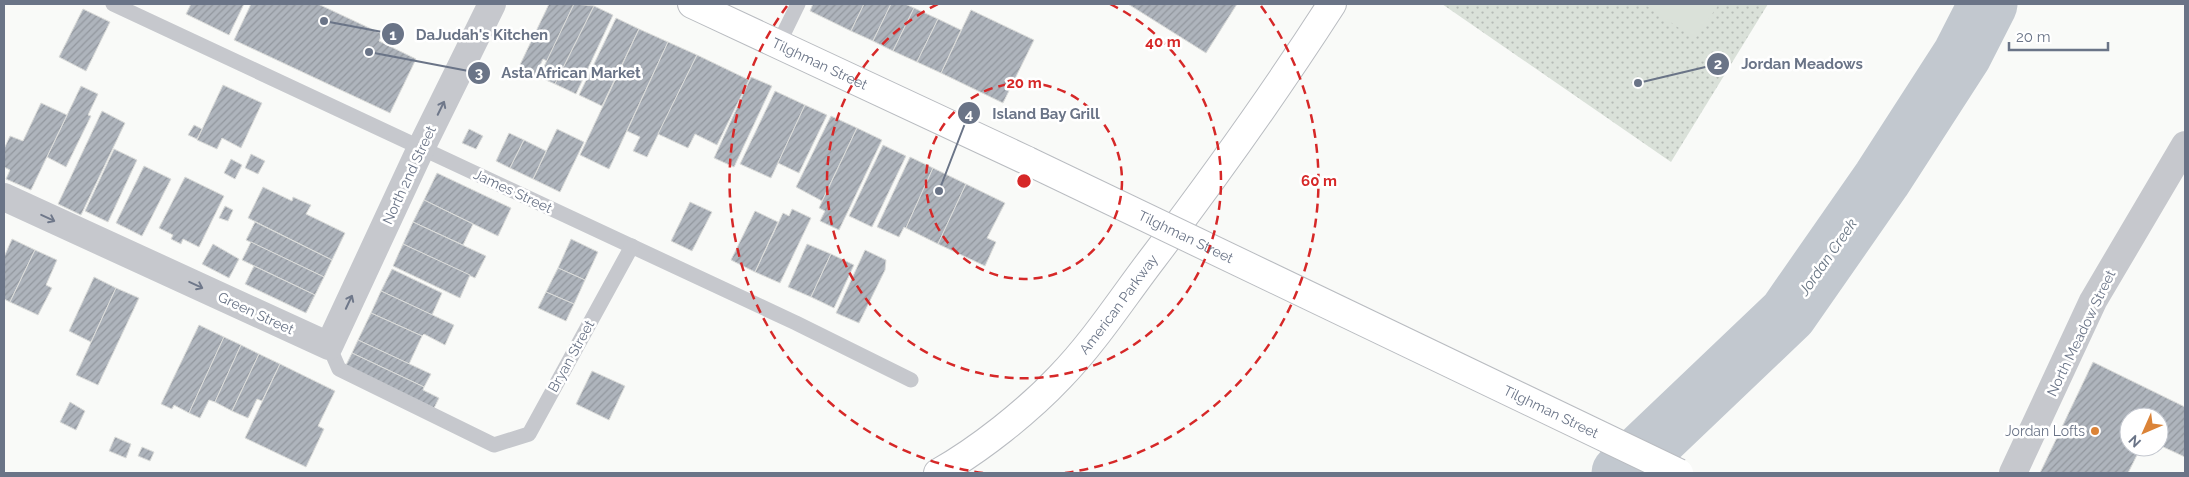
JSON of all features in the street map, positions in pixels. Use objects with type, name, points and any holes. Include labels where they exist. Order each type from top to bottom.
[{"type":"main road","name":"Tilghman Street","points":[[692,4],[1028,161],[1679,473]]},
{"type":"main road","name":"American Parkway","points":[[938,473],[960,461],[1007,424],[1060,377],[1206,189],[1332,4]]},
{"type":"street","name":"North 2nd Street","points":[[329,346],[421,148],[492,4]]},
{"type":"street","name":"North Meadow Street","points":[[2013,473],[2093,301],[2185,145]]},
{"type":"street","name":"Green Street","points":[[4,198],[329,346]]},
{"type":"lane","name":"James Street","points":[[113,4],[796,323],[911,380]]},
{"type":"lane","points":[[779,43],[798,4]]},
{"type":"lane","name":"Bryan Street","points":[[329,346],[339,369],[494,445],[529,434],[632,246]]},
{"type":"shaded area","points":[[1442,4],[1768,4],[1671,162]]},
{"type":"shaded area","points":[[1644,4],[1719,4],[1695,39]]},
{"type":"building","points":[[191,4],[244,4],[229,35],[186,14]]},
{"type":"building","points":[[251,4],[318,4],[382,34],[379,41],[416,59],[390,113],[234,40]]},
{"type":"building","points":[[549,4],[574,4],[547,61],[543,59],[534,78],[517,71]]},
{"type":"building","points":[[574,4],[594,6],[555,84],[539,77]]},
{"type":"building","points":[[813,4],[864,4],[851,31],[810,11]]},
{"type":"building","points":[[864,4],[891,4],[873,41],[851,31]]},
{"type":"building","points":[[891,4],[905,4],[914,8],[893,51],[873,41]]},
{"type":"building","points":[[1128,4],[1237,4],[1206,53]]},
{"type":"building","points":[[594,6],[613,15],[576,94],[555,84]]},
{"type":"building","points":[[914,8],[938,19],[917,62],[893,51]]},
{"type":"building","points":[[83,9],[110,22],[86,71],[59,57]]},
{"type":"building","points":[[971,10],[1034,40],[1003,103],[941,73]]},
{"type":"building","points":[[616,18],[639,29],[602,106],[579,95]]},
{"type":"building","points":[[938,19],[961,30],[941,73],[917,62]]},
{"type":"building","points":[[639,29],[668,42],[609,169],[580,155]]},
{"type":"building","points":[[668,42],[697,55],[647,157],[633,151],[640,137],[627,131]]},
{"type":"building","points":[[697,55],[749,80],[717,145],[695,134],[688,148],[658,134]]},
{"type":"building","points":[[751,77],[772,86],[734,167],[714,158]]},
{"type":"building","points":[[223,85],[262,103],[241,148],[222,138],[217,149],[197,140]]},
{"type":"building","points":[[81,86],[98,94],[88,115],[91,116],[66,167],[47,157]]},
{"type":"building","points":[[775,91],[805,105],[771,178],[740,164]]},
{"type":"building","points":[[41,103],[67,115],[31,190],[6,179],[10,170],[4,167],[4,149],[10,136],[23,141]]},
{"type":"building","points":[[805,105],[827,115],[799,173],[778,163]]},
{"type":"building","points":[[102,111],[125,123],[81,215],[58,204]]},
{"type":"building","points":[[831,116],[857,128],[822,201],[796,187]]},
{"type":"building","points":[[194,125],[202,129],[197,139],[188,135]]},
{"type":"building","points":[[857,128],[882,140],[839,230],[820,221],[825,211],[819,208]]},
{"type":"building","points":[[469,129],[483,136],[476,149],[462,143]]},
{"type":"building","points":[[557,129],[584,142],[560,192],[533,179]]},
{"type":"building","points":[[509,133],[524,140],[510,168],[496,161]]},
{"type":"building","points":[[524,140],[546,151],[533,179],[510,168]]},
{"type":"building","points":[[883,145],[906,156],[872,227],[849,216]]},
{"type":"building","points":[[114,149],[137,160],[108,222],[85,211]]},
{"type":"building","points":[[251,154],[265,161],[258,174],[245,168]]},
{"type":"building","points":[[910,157],[933,168],[906,228],[904,227],[899,237],[877,227]]},
{"type":"building","points":[[231,159],[242,165],[235,179],[224,173]]},
{"type":"building","points":[[144,166],[171,179],[142,236],[116,223]]},
{"type":"building","points":[[933,168],[966,184],[938,244],[906,228]]},
{"type":"building","points":[[437,173],[511,208],[498,236],[424,200]]},
{"type":"building","points":[[185,177],[224,196],[199,247],[183,239],[181,244],[171,239],[173,235],[159,228]]},
{"type":"building","points":[[966,184],[1005,203],[987,238],[996,242],[985,266],[938,244]]},
{"type":"building","points":[[263,187],[292,201],[293,197],[311,205],[306,214],[345,233],[332,260],[248,218]]},
{"type":"building","points":[[424,200],[473,224],[463,245],[413,222]]},
{"type":"building","points":[[690,202],[712,212],[692,251],[671,241]]},
{"type":"building","points":[[225,206],[233,210],[228,221],[219,218]]},
{"type":"building","points":[[792,209],[811,218],[780,283],[755,272],[783,213],[789,216]]},
{"type":"building","points":[[755,211],[778,222],[755,272],[731,260]]},
{"type":"building","points":[[255,222],[332,260],[324,277],[246,240]]},
{"type":"building","points":[[413,222],[486,256],[475,278],[403,244]]},
{"type":"building","points":[[12,239],[35,250],[10,302],[4,299],[4,257]]},
{"type":"building","points":[[571,239],[598,252],[585,280],[558,268]]},
{"type":"building","points":[[251,242],[324,277],[315,295],[242,260]]},
{"type":"building","points":[[213,244],[239,259],[229,278],[202,264]]},
{"type":"building","points":[[403,244],[470,275],[460,298],[393,266]]},
{"type":"building","points":[[807,244],[831,254],[811,297],[788,287]]},
{"type":"building","points":[[35,250],[57,260],[46,285],[52,288],[38,315],[10,302]]},
{"type":"building","points":[[865,250],[886,260],[885,270],[859,323],[836,313]]},
{"type":"building","points":[[831,254],[854,265],[834,308],[811,297]]},
{"type":"building","points":[[254,266],[315,295],[306,313],[245,284]]},
{"type":"building","points":[[558,268],[585,280],[574,304],[546,292]]},
{"type":"building","points":[[392,269],[442,293],[432,315],[381,291]]},
{"type":"building","points":[[94,277],[116,288],[91,342],[69,331]]},
{"type":"building","points":[[116,288],[139,298],[98,385],[76,375]]},
{"type":"building","points":[[381,291],[454,325],[445,345],[424,334],[422,336],[371,313]]},
{"type":"building","points":[[546,292],[574,304],[566,321],[538,308]]},
{"type":"building","points":[[371,313],[422,336],[409,364],[358,340]]},
{"type":"building","points":[[199,325],[224,337],[189,413],[174,405],[172,409],[161,404]]},
{"type":"building","points":[[224,337],[241,345],[215,402],[209,400],[200,418],[189,413]]},
{"type":"building","points":[[358,340],[431,374],[424,387],[352,353]]},
{"type":"building","points":[[241,345],[259,354],[232,411],[215,402]]},
{"type":"building","points":[[352,353],[424,387],[423,390],[439,398],[434,408],[345,367]]},
{"type":"building","points":[[259,354],[280,364],[262,401],[257,399],[248,418],[232,411]]},
{"type":"building","name":"Jordan Lofts","points":[[2093,362],[2185,407],[2185,457],[2169,450],[2169,407],[2119,407],[2119,457],[2136,457],[2128,473],[2040,473]]},
{"type":"building","points":[[280,364],[335,391],[318,426],[324,429],[306,467],[245,438]]},
{"type":"building","points":[[592,371],[625,386],[609,420],[576,404]]},
{"type":"building","points":[[70,402],[85,411],[76,430],[60,422]]},
{"type":"building","points":[[115,437],[131,444],[126,458],[109,451]]},
{"type":"building","points":[[142,447],[154,452],[150,461],[138,456]]},
{"type":"waterway","name":"Jordan Creek","points":[[1621,473],[1788,314],[1882,179],[1962,55],[1988,4]]},
{"type":"place","name":"DaJudah's Kitchen","points":[[324,21]]},
{"type":"place","name":"Asta African Market","points":[[369,52]]},
{"type":"place","name":"Jordan Meadows","points":[[1638,83]]},
{"type":"place","name":"Island Bay Grill","points":[[939,191]]},
{"type":"place","name":"Jordan Lofts","points":[[2095,431]]}]
